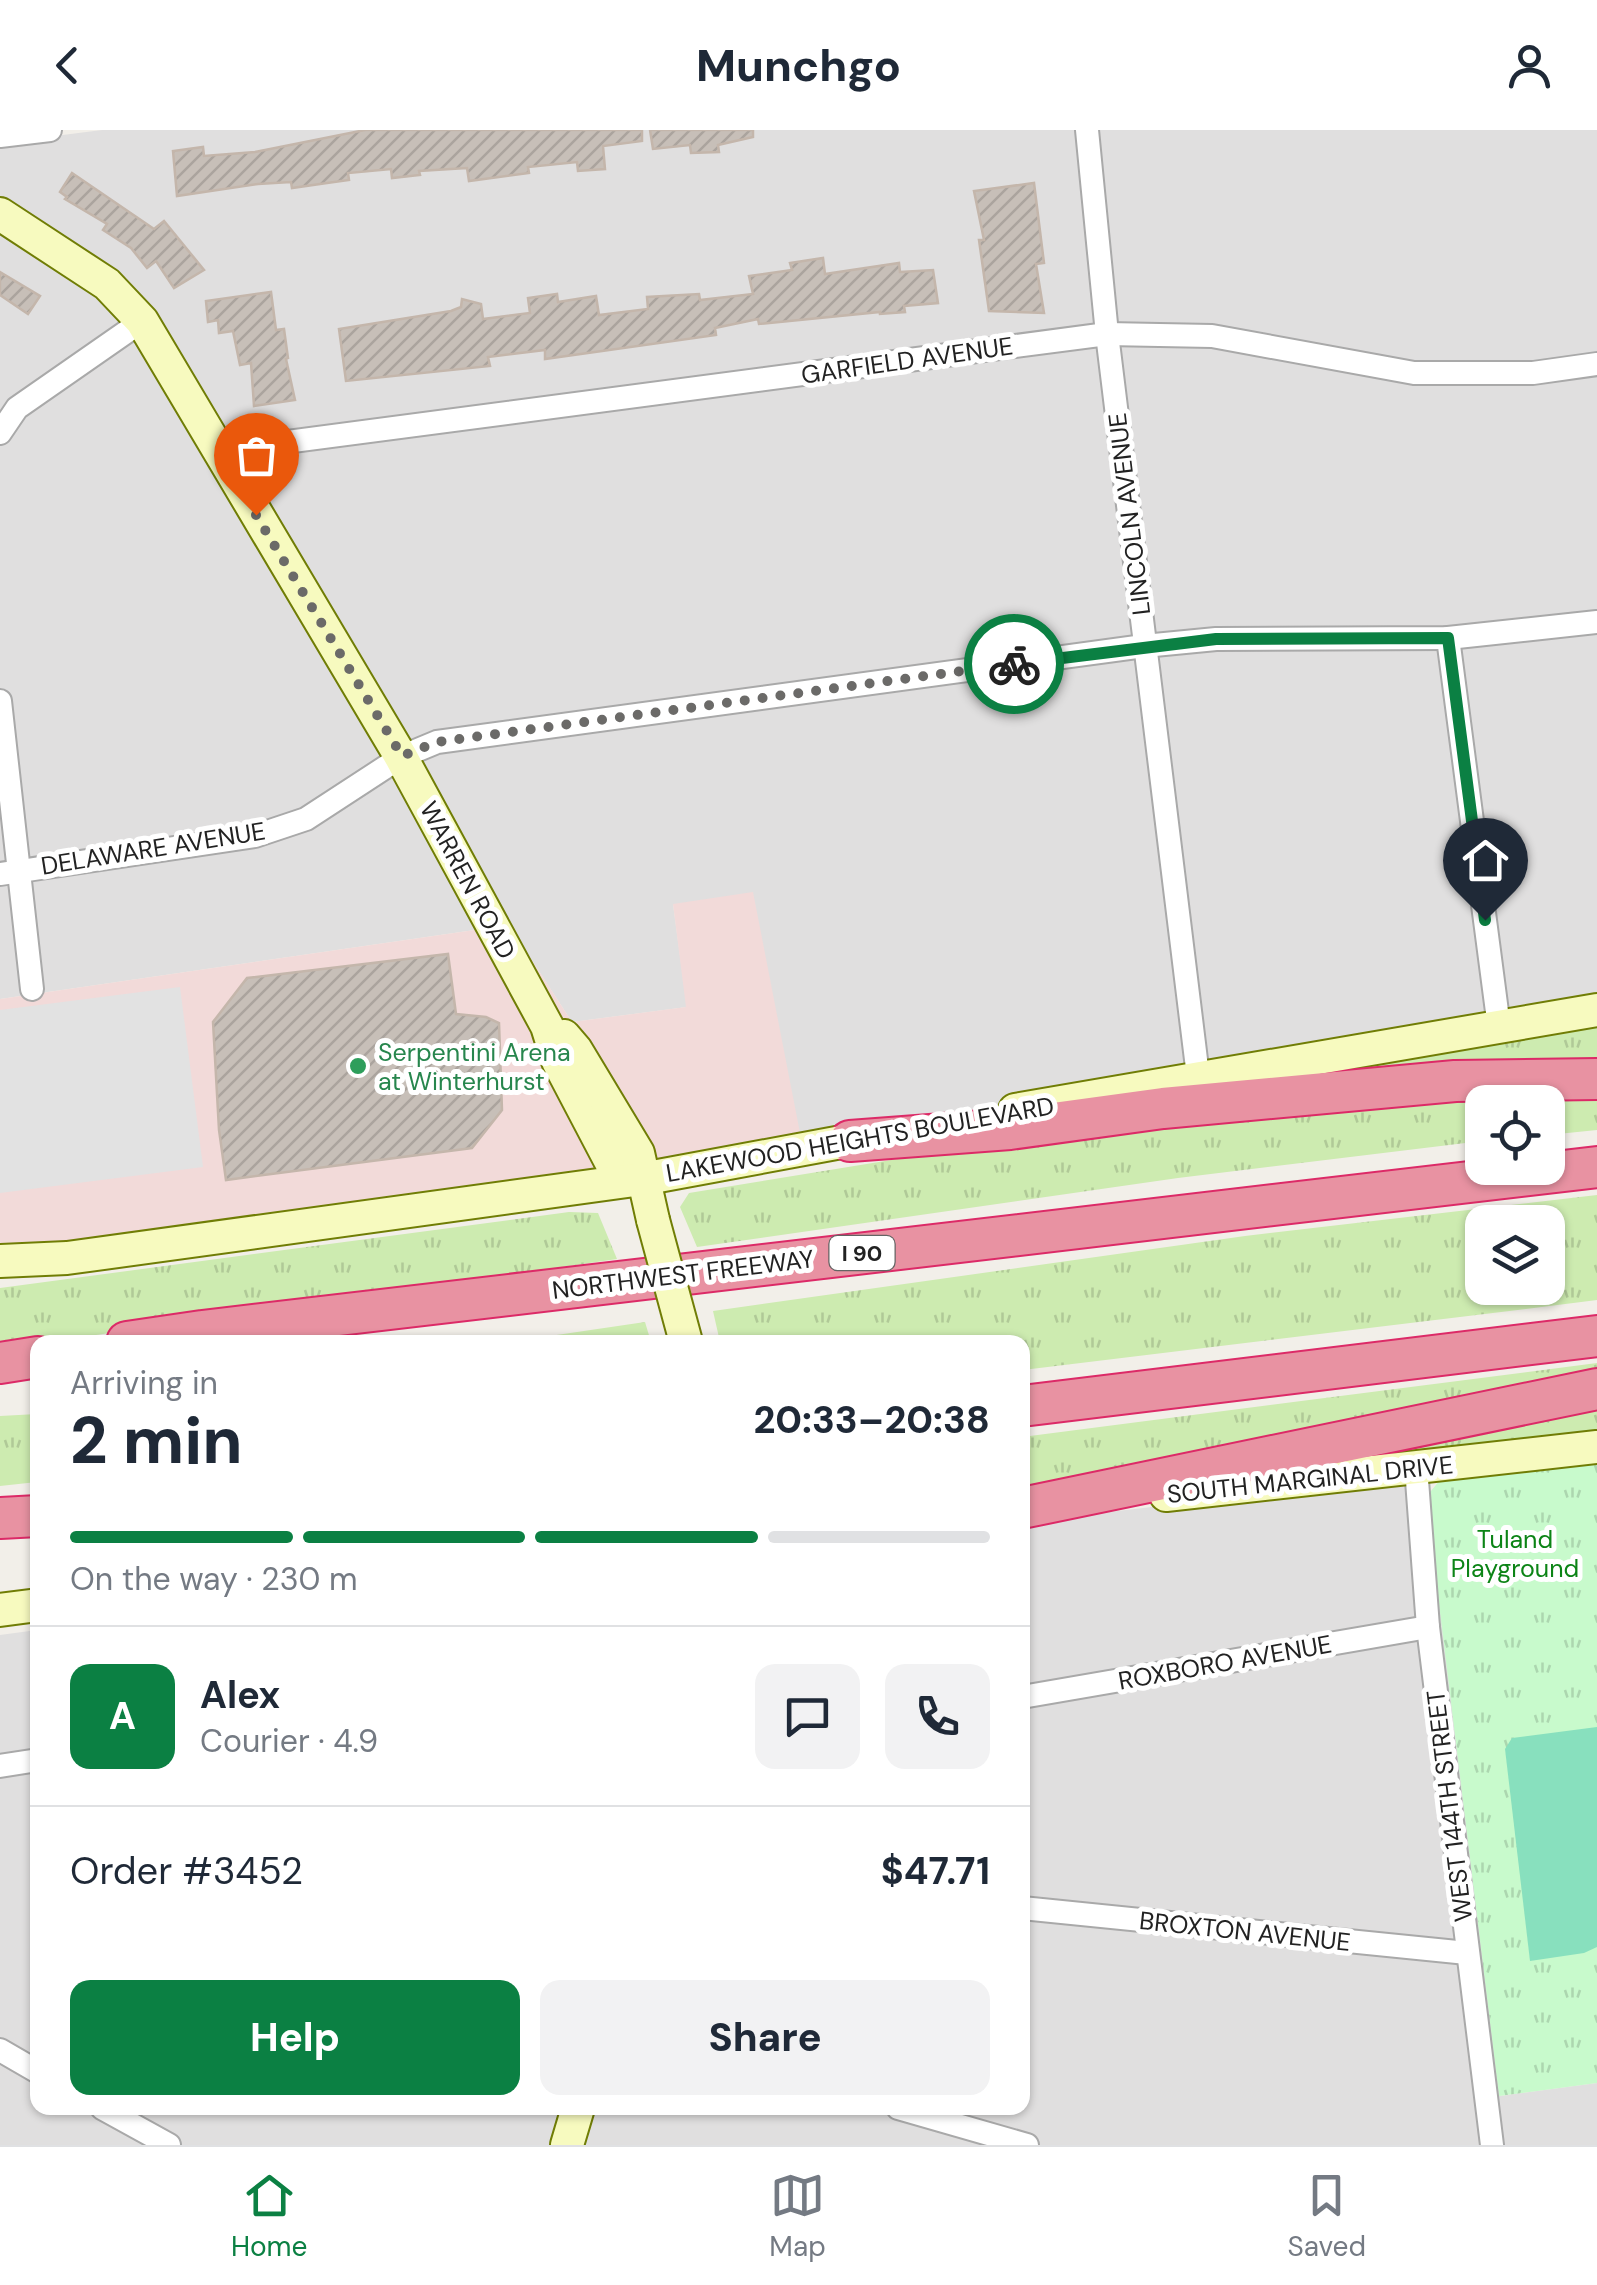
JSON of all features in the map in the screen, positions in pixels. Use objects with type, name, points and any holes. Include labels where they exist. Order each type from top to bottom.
[{"type":"highway","points":[[850,1141],[1010,1129],[1164,1108],[1454,1081],[1597,1079]]},
{"type":"highway","name":"NORTHWEST FREEWAY","points":[[174,1335],[1597,1167]]},
{"type":"highway","points":[[1030,1405],[1597,1336]]},
{"type":"highway","points":[[0,1362],[30,1358]]},
{"type":"highway","points":[[1030,1507],[1597,1389]]},
{"type":"highway","points":[[0,1518],[30,1516]]},
{"type":"main road","name":"WARREN ROAD","points":[[0,214],[106,284],[142,321],[402,756],[547,1026],[558,1061],[612,1164],[642,1179]]},
{"type":"main road","name":"LAKEWOOD HEIGHTS BOULEVARD","points":[[0,1261],[67,1258],[642,1179],[1198,1076],[1597,1010]]},
{"type":"main road","points":[[642,1179],[684,1335]]},
{"type":"main road","points":[[0,1270],[67,1258]]},
{"type":"main road","name":"SOUTH MARGINAL DRIVE","points":[[1030,1508],[1597,1447]]},
{"type":"main road","points":[[0,1610],[30,1607]]},
{"type":"main road","points":[[567,2145],[576,2115]]},
{"type":"street","points":[[0,136],[50,130]]},
{"type":"street","name":"LINCOLN AVENUE","points":[[1086,130],[1107,334],[1198,1076]]},
{"type":"street","points":[[0,433],[17,408],[142,321]]},
{"type":"street","name":"GARFIELD AVENUE","points":[[218,450],[1107,334],[1212,336],[1414,373],[1533,373],[1597,364]]},
{"type":"street","name":"DELAWARE AVENUE","points":[[10,872],[255,836],[306,819],[402,756],[437,742],[1144,646],[1216,639],[1448,638],[1597,622]]},
{"type":"street","points":[[1448,638],[1499,1027]]},
{"type":"street","points":[[0,701],[10,872],[32,989]]},
{"type":"street","name":"WEST 144TH STREET","points":[[1416,1467],[1428,1627],[1492,2145]]},
{"type":"street","name":"ROXBORO AVENUE","points":[[1030,1696],[1428,1627]]},
{"type":"street","points":[[0,1766],[30,1761]]},
{"type":"street","name":"BROXTON AVENUE","points":[[1030,1909],[1467,1953]]},
{"type":"street","points":[[0,2050],[30,2067]]},
{"type":"street","points":[[114,2115],[168,2145]]},
{"type":"street","points":[[922,2115],[1027,2145]]},
{"type":"shaded area","points":[[102,130],[1597,130],[1597,998],[1226,1061],[802,1143],[673,904],[687,1007],[572,1022],[509,925],[0,999],[0,143]]},
{"type":"shaded area","points":[[753,892],[802,1143],[72,1247],[0,1249],[0,999],[509,925],[572,1022],[686,1007],[673,904]]},
{"type":"shaded area","points":[[180,987],[203,1167],[0,1193],[0,1010]]},
{"type":"shaded area","points":[[1425,1475],[1500,2096],[1597,2083],[1597,2145],[0,2145],[0,1635],[30,1631],[30,2115],[1030,2115],[1030,1521]]},
{"type":"green space","points":[[1597,1023],[1597,1068],[1306,1075]]},
{"type":"green space","points":[[1597,1089],[1597,1130],[1565,1133],[1565,1091]]},
{"type":"green space","points":[[1465,1096],[1465,1143],[1178,1178],[697,1247],[680,1207],[689,1193],[971,1147],[1261,1108]]},
{"type":"green space","points":[[1597,1195],[1597,1300],[1565,1304],[1565,1205],[1511,1205]]},
{"type":"green space","points":[[1465,1210],[1465,1305],[1556,1305],[1030,1369],[1030,1335],[718,1335],[713,1311],[1245,1236]]},
{"type":"green space","points":[[569,1212],[598,1213],[617,1259],[96,1335],[30,1335],[30,1345],[0,1349],[0,1288]]},
{"type":"green space","points":[[645,1322],[649,1335],[557,1335]]},
{"type":"green space","points":[[1597,1363],[1597,1379],[1030,1491],[1030,1436]]},
{"type":"green space","points":[[1597,1406],[1597,1433],[1341,1464],[1340,1454]]},
{"type":"green space","points":[[30,1414],[30,1483],[0,1486],[0,1416]]},
{"type":"green space","name":"Tuland Playground","points":[[1597,1457],[1597,2083],[1499,2096],[1426,1497],[1440,1480]]},
{"type":"green space","points":[[1597,1727],[1597,1947],[1584,1953],[1530,1961],[1505,1749],[1512,1738]]},
{"type":"building","points":[[365,130],[642,130],[642,141],[603,146],[605,169],[578,171],[577,162],[528,167],[529,173],[469,181],[467,168],[419,171],[420,175],[392,178],[391,169],[348,173],[349,180],[292,188],[291,182],[258,184],[177,196],[173,151],[203,147],[204,156],[255,152]]},
{"type":"building","points":[[650,130],[753,130],[753,137],[718,145],[719,152],[691,153],[690,145],[653,149]]},
{"type":"building","points":[[72,173],[154,229],[164,221],[204,270],[174,288],[156,261],[147,268],[131,248],[103,230],[107,224],[65,199],[60,192]]},
{"type":"building","points":[[1034,183],[1044,263],[1036,264],[1044,313],[989,311],[979,240],[984,240],[974,191]]},
{"type":"building","points":[[823,258],[825,274],[899,263],[900,272],[933,270],[938,303],[904,306],[905,312],[759,324],[758,319],[715,328],[716,335],[545,359],[545,350],[488,357],[490,366],[346,381],[339,329],[451,311],[461,307],[462,299],[481,304],[483,319],[530,313],[528,298],[557,294],[558,302],[596,296],[599,315],[648,309],[647,297],[699,294],[700,300],[753,294],[749,276],[792,270],[790,263]]},
{"type":"building","points":[[0,272],[40,296],[28,314],[0,295]]},
{"type":"building","points":[[271,292],[276,330],[284,329],[295,400],[254,406],[251,363],[240,365],[233,331],[219,333],[218,320],[208,322],[206,301]]},
{"type":"building","name":"Serpentini Arena at Winterhurst","points":[[448,954],[456,1014],[486,1017],[499,1023],[502,1110],[472,1148],[226,1180],[213,1022],[247,978]]},
{"type":"way so far","points":[[256,515],[402,756],[437,742],[1014,664]]},
{"type":"place","name":"Serpentini Arena at Winterhurst","points":[[358,1066]]},
{"type":"route","points":[[1014,664],[1216,639],[1448,638],[1485,920]]}]
